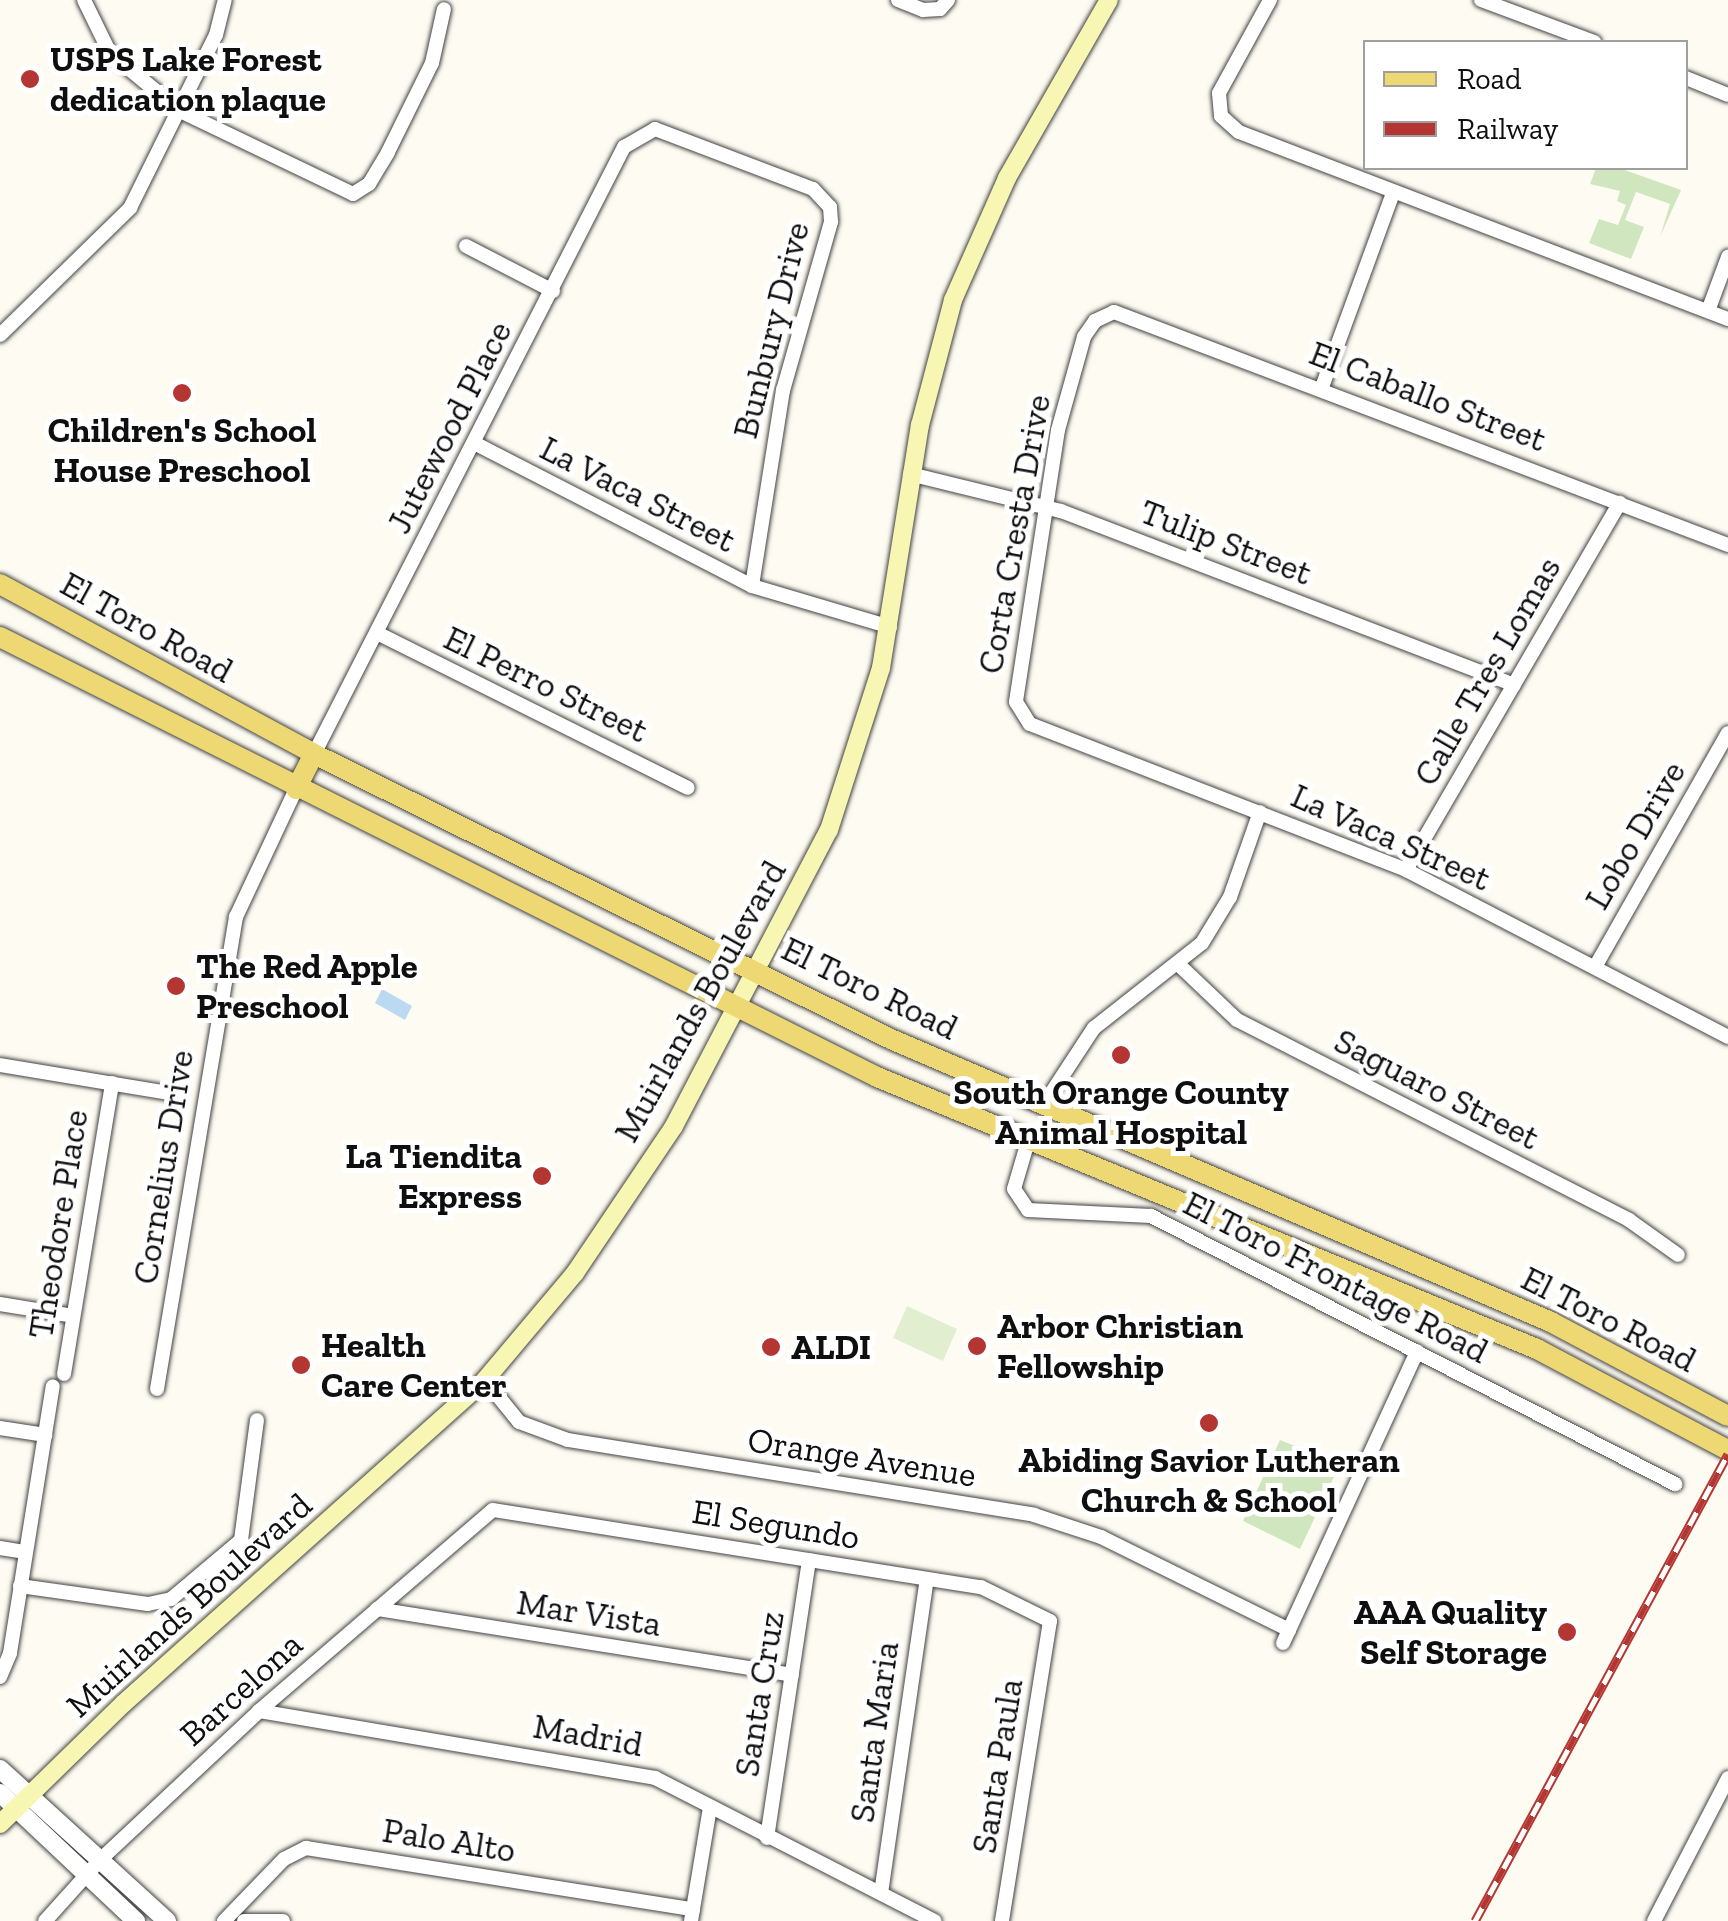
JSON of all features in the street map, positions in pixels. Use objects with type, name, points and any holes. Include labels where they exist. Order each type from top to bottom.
[{"type":"main road","name":"Muirlands Boulevard","points":[[0,1824],[486,1380],[584,1259],[674,1126],[742,1007],[830,830],[890,627],[910,474],[939,349],[974,249],[1109,0]]},
{"type":"main road","name":"El Toro Road","points":[[0,584],[314,754],[760,970],[894,1040],[1551,1322],[1719,1411]]},
{"type":"main road","name":"El Toro Road","points":[[0,637],[296,789],[877,1077],[1537,1349],[1728,1450]]},
{"type":"main road","points":[[296,789],[314,754]]},
{"type":"main road","points":[[1029,1138],[1044,1104]]},
{"type":"street","points":[[84,0],[110,53],[180,111],[307,178],[352,194],[362,190],[432,63],[444,10]]},
{"type":"street","points":[[0,335],[116,226],[180,111],[216,35],[224,0]]},
{"type":"street","points":[[898,0],[944,5]]},
{"type":"street","points":[[1270,0],[1224,80],[1218,108],[1239,132],[1728,319]]},
{"type":"street","points":[[1481,0],[1510,4],[1590,40]]},
{"type":"street","points":[[1688,79],[1728,95]]},
{"type":"street","name":"Bunbury Drive","points":[[641,132],[668,133],[813,190],[830,206],[831,222],[782,390],[752,586]]},
{"type":"street","name":"Jutewood Place","points":[[314,754],[476,444],[624,147],[641,132]]},
{"type":"street","points":[[1322,387],[1392,193]]},
{"type":"street","points":[[466,246],[553,290]]},
{"type":"street","points":[[1708,311],[1728,257]]},
{"type":"street","name":"El Caballo Street","points":[[1104,314],[1129,313],[1728,546]]},
{"type":"street","name":"Corta Cresta Drive","points":[[1019,715],[1016,688],[1044,506],[1084,337],[1104,314]]},
{"type":"street","name":"La Vaca Street","points":[[476,444],[752,586],[890,627]]},
{"type":"street","name":"Tulip Street","points":[[910,474],[1044,506],[1514,684]]},
{"type":"street","name":"Calle Tres Lomas","points":[[1406,870],[1620,502]]},
{"type":"street","name":"El Perro Street","points":[[376,633],[688,788]]},
{"type":"street","name":"La Vaca Street","points":[[1019,715],[1041,729],[1406,870],[1728,1037]]},
{"type":"street","name":"Lobo Drive","points":[[1595,967],[1728,732]]},
{"type":"street","name":"Cornelius Drive","points":[[157,1389],[236,917],[296,789]]},
{"type":"street","points":[[1044,1104],[1094,1028],[1202,943],[1225,907],[1260,812]]},
{"type":"street","name":"Saguaro Street","points":[[1178,964],[1237,1020],[1628,1220],[1678,1255]]},
{"type":"street","points":[[0,1065],[175,1094]]},
{"type":"street","name":"Theodore Place","points":[[0,1677],[45,1436],[73,1316],[112,1083]]},
{"type":"street","name":"El Toro Frontage Road","points":[[1029,1138],[1014,1189],[1028,1210],[1151,1216],[1675,1484]]},
{"type":"street","points":[[0,1304],[73,1316]]},
{"type":"street","name":"Orange Avenue","points":[[486,1380],[519,1422],[568,1440],[1034,1515],[1101,1536],[1286,1637],[1417,1352]]},
{"type":"street","points":[[20,1586],[148,1604],[171,1599],[241,1540],[257,1420]]},
{"type":"street","points":[[0,1428],[45,1436]]},
{"type":"street","name":"El Segundo","points":[[487,1514],[502,1510],[981,1587],[1050,1621]]},
{"type":"street","name":"Barcelona","points":[[46,1921],[84,1875],[259,1711],[487,1514]]},
{"type":"street","points":[[0,1548],[26,1552]]},
{"type":"street","name":"Santa Cruz","points":[[768,1838],[809,1560]]},
{"type":"street","name":"Santa Maria","points":[[881,1893],[927,1578]]},
{"type":"street","name":"Mar Vista","points":[[377,1609],[792,1675]]},
{"type":"street","name":"Santa Paula","points":[[1002,1921],[1050,1621]]},
{"type":"street","name":"Madrid","points":[[259,1711],[640,1773],[935,1921]]},
{"type":"street","points":[[0,1769],[22,1802],[84,1875],[136,1921]]},
{"type":"street","points":[[1654,1921],[1724,1798],[1728,1778]]},
{"type":"street","points":[[0,1792],[22,1802],[100,1860],[166,1921]]},
{"type":"street","points":[[692,1915],[710,1808]]},
{"type":"street","name":"Palo Alto","points":[[224,1921],[284,1859],[306,1848],[692,1915]]},
{"type":"street","points":[[244,1921],[283,1921]]},
{"type":"green space","points":[[1595,170],[1625,170],[1681,190],[1660,237],[1670,204],[1636,192],[1625,220],[1644,227],[1631,259],[1589,243],[1599,219],[1618,225],[1626,205],[1617,201],[1620,191],[1590,184]]},
{"type":"green space","points":[[907,1306],[957,1329],[943,1361],[893,1338]]},
{"type":"green space","points":[[1280,1440],[1340,1464],[1300,1549],[1243,1521]]},
{"type":"water","points":[[382,989],[412,1006],[405,1020],[375,1003]]},
{"type":"railway","points":[[1475,1921],[1728,1454]]},
{"type":"place","name":"USPS Lake Forest dedication plaque","points":[[30,79]]},
{"type":"place","name":"Children's School House Preschool","points":[[182,393]]},
{"type":"place","name":"The Red Apple Preschool","points":[[176,986]]},
{"type":"place","name":"South Orange County Animal Hospital","points":[[1121,1055]]},
{"type":"place","name":"La Tiendita Express","points":[[542,1176]]},
{"type":"place","name":"Arbor Christian Fellowship","points":[[977,1346]]},
{"type":"place","name":"ALDI","points":[[771,1347]]},
{"type":"place","name":"Health Care Center","points":[[301,1365]]},
{"type":"place","name":"Abiding Savior Lutheran Church & School","points":[[1209,1423]]},
{"type":"place","name":"AAA Quality Self Storage","points":[[1567,1632]]}]
